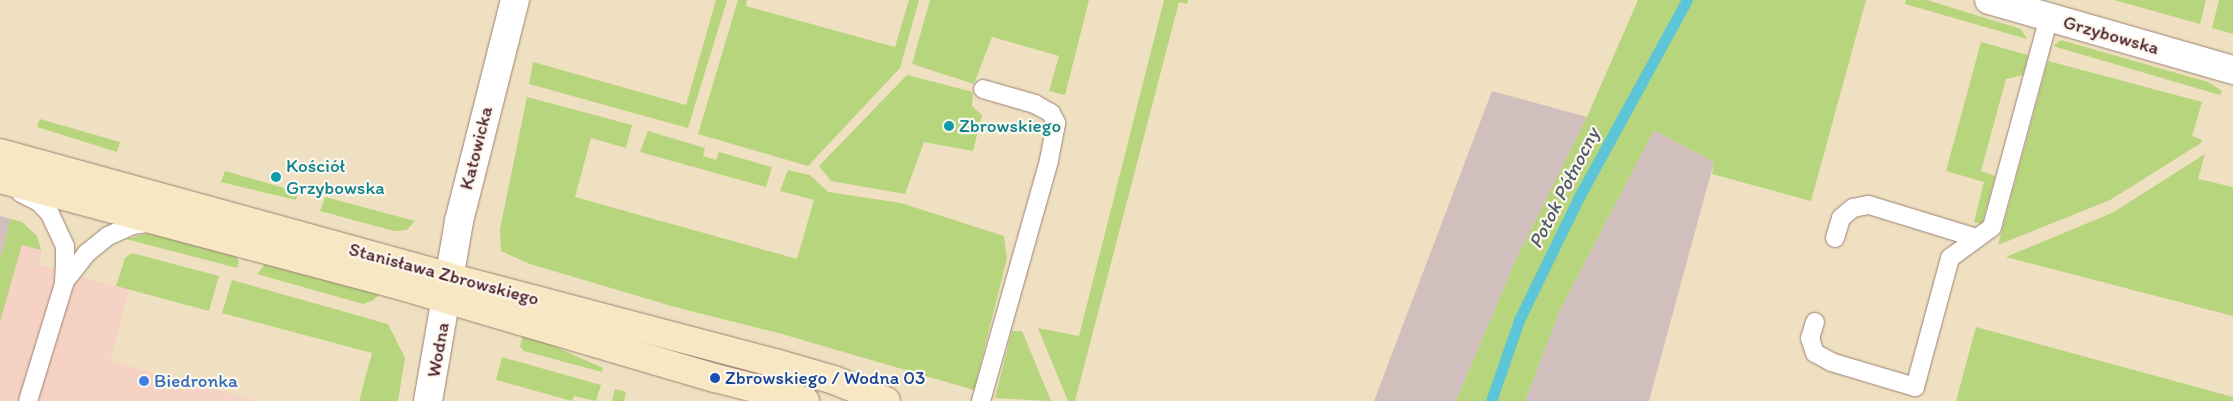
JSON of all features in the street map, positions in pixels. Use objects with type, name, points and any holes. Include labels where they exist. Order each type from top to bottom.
[{"type":"street","name":"Katowicka","points":[[448,288],[459,221],[515,0]]},
{"type":"street","name":"Grzybowska","points":[[1989,0],[2233,70]]},
{"type":"street","name":"Stanisława Zbrowskiego","points":[[0,153],[448,288],[715,378],[805,401]]},
{"type":"street","name":"Stanisława Zbrowskiego","points":[[0,181],[160,221],[775,362],[834,380],[886,401]]},
{"type":"street","name":"Wodna","points":[[428,401],[448,288]]},
{"type":"lane","points":[[1815,322],[1810,338],[1815,353],[1831,362],[1914,387],[1950,258],[1992,227],[2049,17]]},
{"type":"lane","points":[[981,401],[1049,160],[1056,122],[1051,112],[1035,104],[983,89]]},
{"type":"lane","points":[[0,181],[39,202],[50,214],[64,246],[64,284],[28,401]]},
{"type":"lane","points":[[1835,238],[1840,218],[1853,208],[1869,205],[1977,238]]},
{"type":"lane","points":[[64,284],[87,252],[108,236],[133,225],[160,221]]},
{"type":"shaded area","points":[[1492,91],[1587,117],[1516,260],[1456,401],[1374,401]]},
{"type":"shaded area","points":[[1654,130],[1714,162],[1649,401],[1525,401],[1560,310]]},
{"type":"shaded area","points":[[0,216],[11,219],[0,259]]},
{"type":"shaded area","points":[[22,245],[41,250],[39,265],[129,290],[110,361],[258,401],[0,401],[0,322]]},
{"type":"green space","points":[[716,0],[727,0],[688,128],[529,84],[533,62],[686,105]]},
{"type":"green space","points":[[738,0],[747,0],[746,6],[895,47],[909,0],[919,0],[900,68],[808,166],[698,134]]},
{"type":"green space","points":[[930,0],[1089,0],[1065,95],[1049,91],[1059,56],[992,37],[974,84],[912,64]]},
{"type":"green space","points":[[1164,0],[1188,0],[1187,4],[1179,2],[1075,401],[1068,401],[1038,328],[1079,336]]},
{"type":"green space","points":[[1638,0],[1866,0],[1811,201],[1712,174],[1714,162],[1654,130],[1560,310],[1525,401],[1456,401],[1516,260],[1587,117]]},
{"type":"green space","points":[[1906,0],[1927,0],[2021,29],[2027,39],[1905,4]]},
{"type":"green space","points":[[2114,0],[2206,0],[2200,24]]},
{"type":"green space","points":[[2219,0],[2233,0],[2233,34],[2212,28]]},
{"type":"green space","points":[[2061,40],[2208,82],[2222,91],[2220,95],[2053,46]]},
{"type":"green space","points":[[1981,42],[2028,55],[2023,75],[2006,79],[1981,171],[1995,176],[1982,224],[1974,222],[1984,182],[1946,171]]},
{"type":"green space","points":[[2048,61],[2202,102],[2192,136],[2202,140],[2201,143],[2110,200],[1998,245]]},
{"type":"green space","points":[[907,75],[973,92],[972,106],[982,115],[973,151],[924,142],[905,194],[831,181],[819,166]]},
{"type":"green space","points":[[527,97],[632,125],[626,148],[591,138],[575,197],[797,259],[814,200],[780,191],[788,170],[810,175],[828,192],[901,203],[1004,236],[1007,258],[974,390],[782,334],[675,307],[530,264],[501,251],[500,229]]},
{"type":"green space","points":[[40,119],[120,142],[117,152],[37,127]]},
{"type":"green space","points":[[648,131],[705,148],[703,156],[716,160],[719,152],[772,167],[766,187],[640,152]]},
{"type":"green space","points":[[2205,154],[2198,179],[2233,187],[2233,316],[2006,257],[2114,212]]},
{"type":"green space","points":[[225,171],[298,192],[296,200],[221,182]]},
{"type":"green space","points":[[325,197],[415,221],[407,230],[394,231],[320,211]]},
{"type":"green space","points":[[11,219],[22,222],[37,236],[41,250],[22,245],[0,322],[0,259]]},
{"type":"green space","points":[[152,232],[235,254],[239,262],[237,268],[126,239]]},
{"type":"green space","points":[[132,253],[219,276],[209,311],[116,286],[125,258]]},
{"type":"green space","points":[[266,263],[379,294],[374,300],[363,304],[257,274]]},
{"type":"green space","points":[[232,280],[388,324],[405,358],[398,401],[359,401],[372,353],[222,313]]},
{"type":"green space","points":[[1976,327],[2233,397],[2233,401],[1956,401]]},
{"type":"green space","points":[[1012,331],[1022,331],[1051,401],[995,398]]},
{"type":"green space","points":[[524,333],[603,368],[602,372],[524,351],[520,346]]},
{"type":"green space","points":[[502,357],[601,385],[596,401],[574,396],[572,401],[496,380]]},
{"type":"green space","points":[[615,389],[626,392],[624,401],[612,401]]},
{"type":"waterway","name":"Potok Północny","points":[[1491,401],[1519,320],[1579,197],[1687,0]]},
{"type":"place","name":"Zbrowskiego","points":[[949,126]]},
{"type":"place","name":"Kościół Grzybowska","points":[[276,177]]},
{"type":"place","name":"Zbrowskiego / Wodna 03","points":[[715,378]]},
{"type":"place","name":"Biedronka","points":[[144,381]]}]
